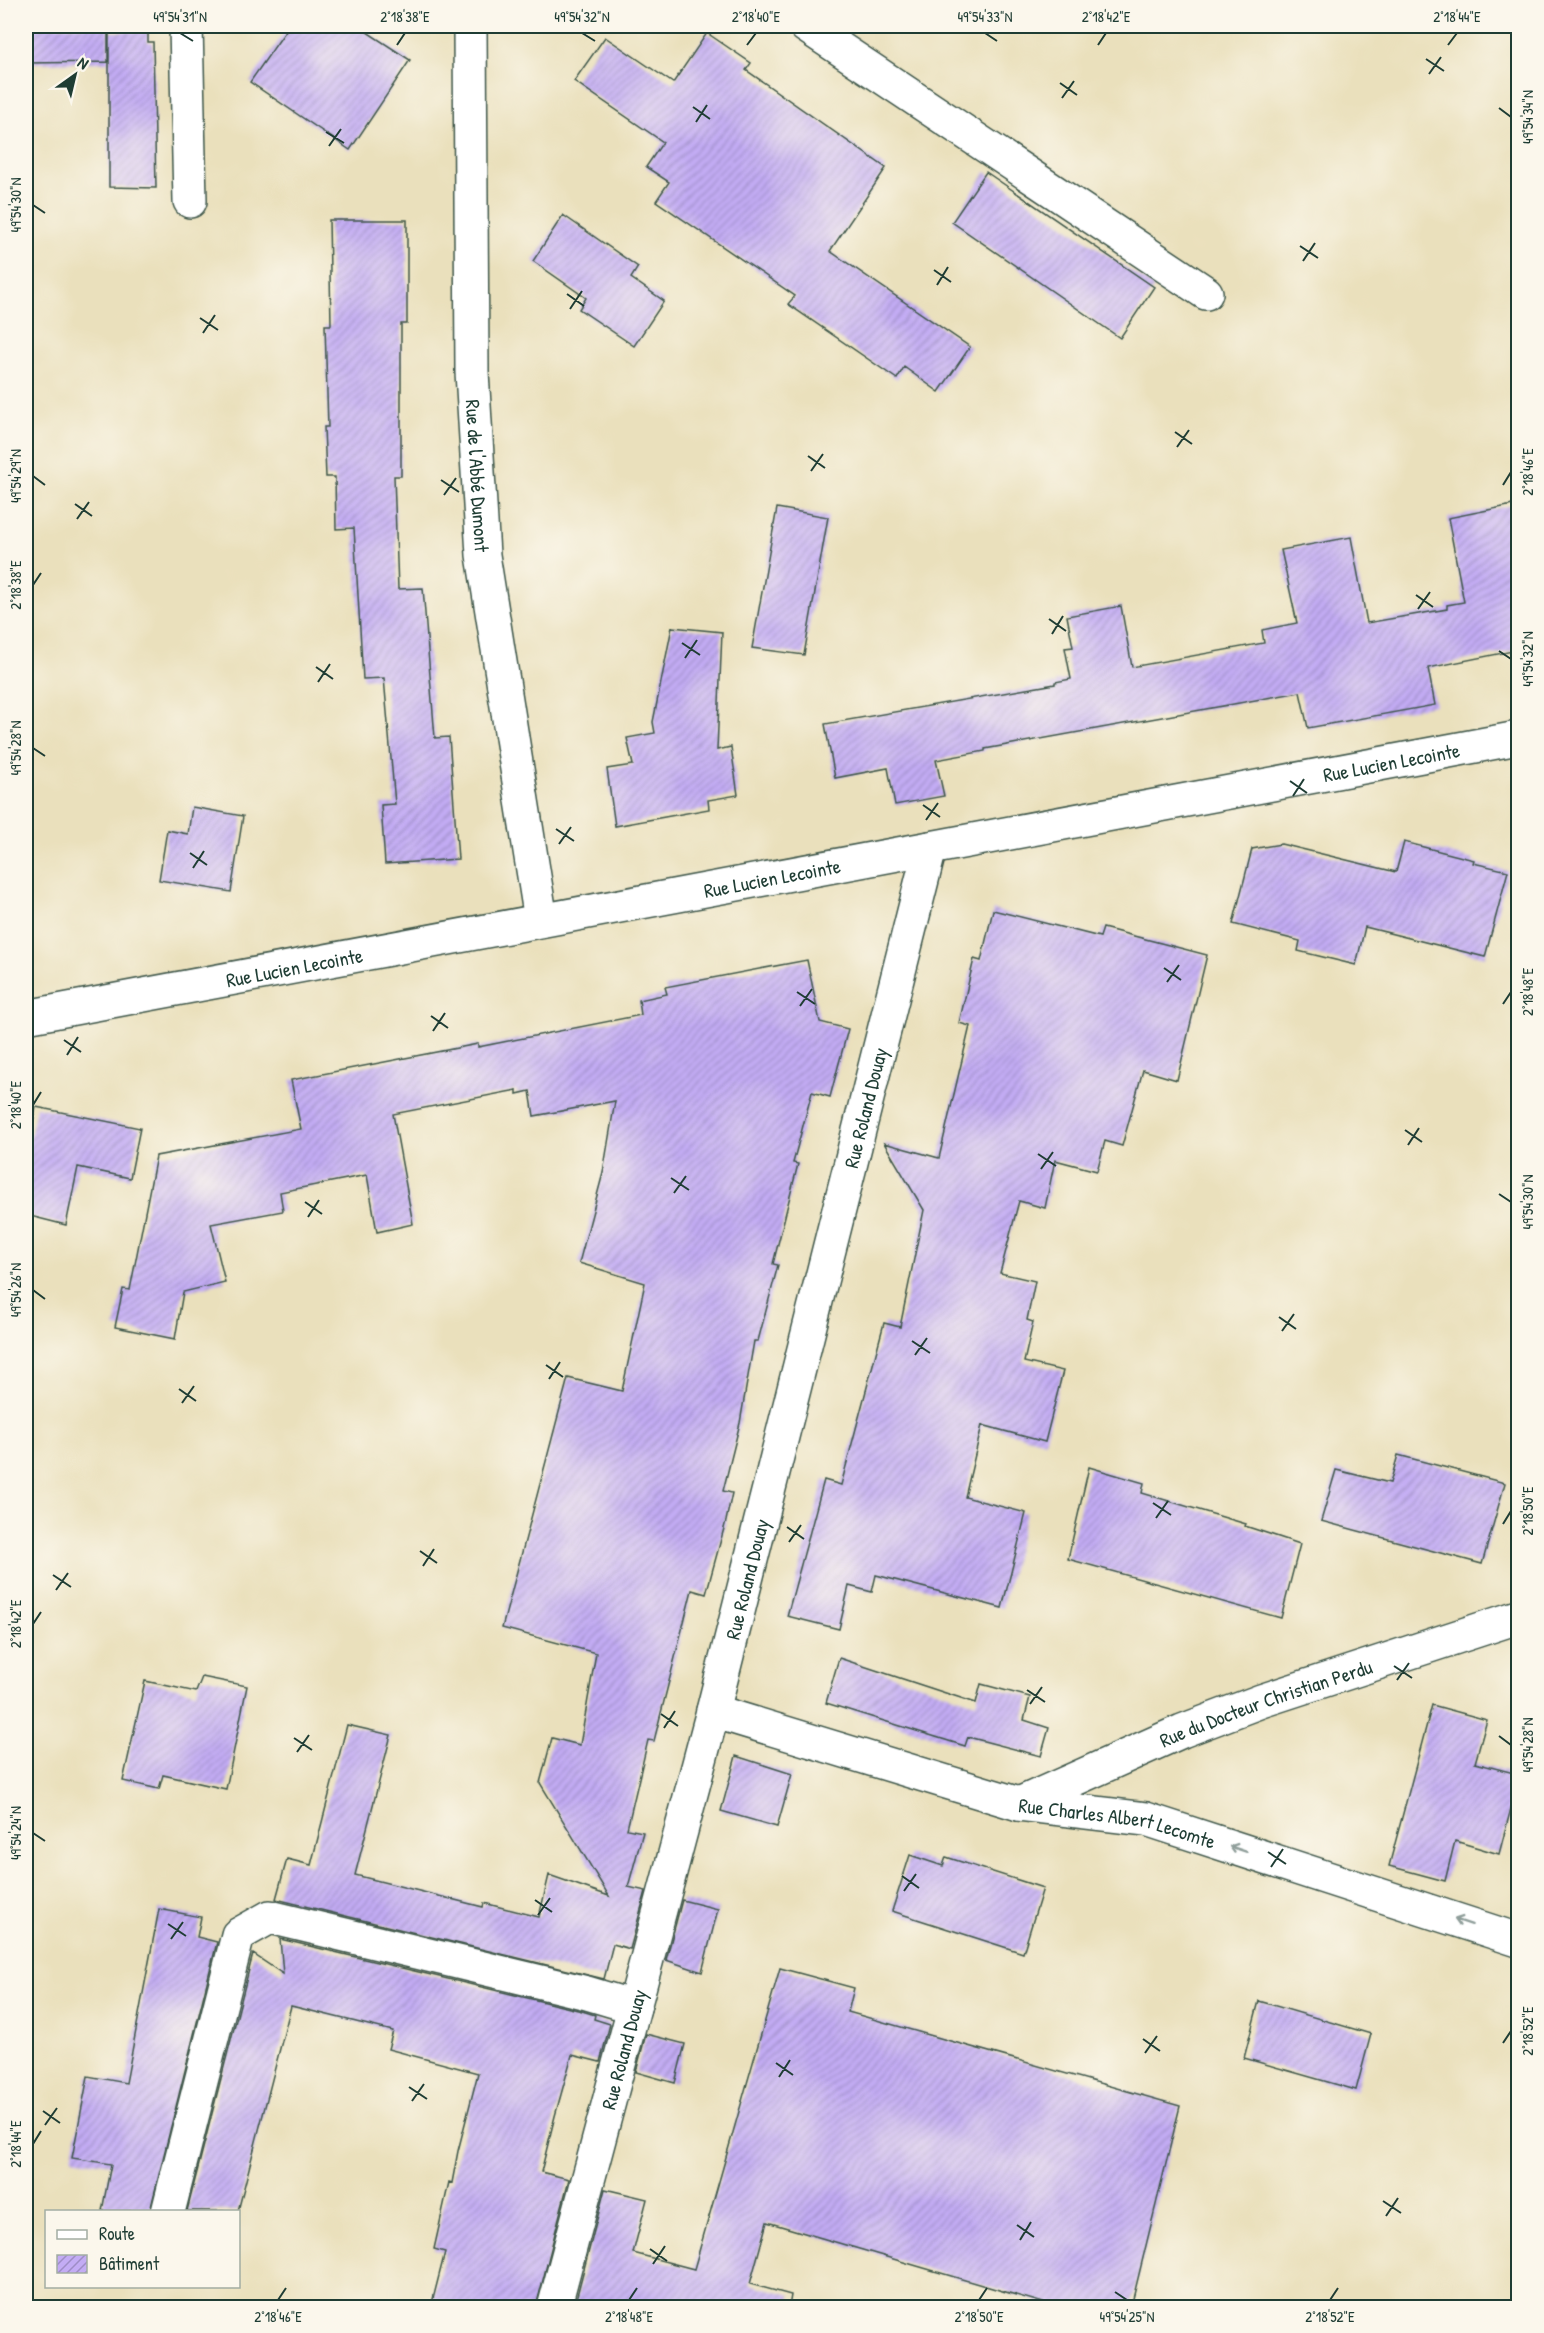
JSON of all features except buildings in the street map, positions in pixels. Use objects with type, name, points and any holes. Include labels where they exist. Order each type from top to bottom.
[{"type":"street","points":[[186,26],[190,201]]},
{"type":"street","name":"Rue de l'Abbé Dumont","points":[[470,26],[472,372],[483,555],[541,920]]},
{"type":"street","points":[[806,26],[1206,293]]},
{"type":"street","name":"Rue Lucien Lecointe","points":[[26,1017],[1518,738]]},
{"type":"street","name":"Rue Roland Douay","points":[[554,2307],[713,1711],[930,848]]},
{"type":"street","name":"Rue du Docteur Christian Perdu","points":[[1019,1804],[1182,1731],[1251,1704],[1518,1617]]},
{"type":"street","name":"Rue Charles Albert Lecomte","points":[[713,1711],[1019,1804],[1146,1819],[1518,1940]]},
{"type":"street","points":[[168,2210],[238,1935],[270,1917],[587,1993],[634,2007]]}]
